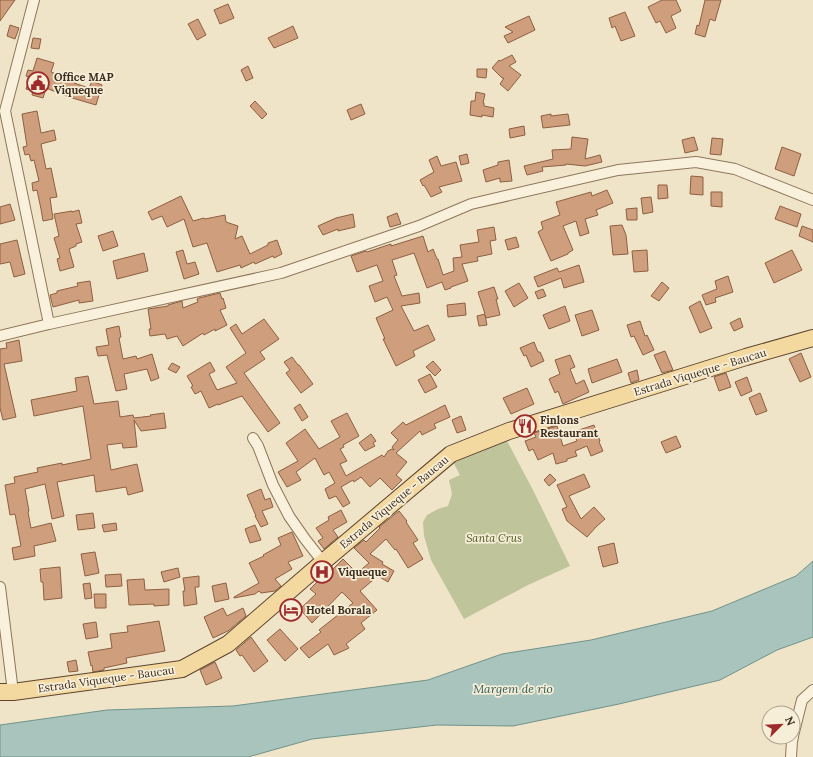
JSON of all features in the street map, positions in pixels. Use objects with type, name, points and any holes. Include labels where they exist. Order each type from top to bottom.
[{"type":"main road","name":"Estrada Viqueque - Baucau","points":[[7,692],[182,668],[228,644],[451,454],[509,432],[746,357],[813,338]]},
{"type":"street","points":[[34,0],[2,111],[50,324]]},
{"type":"street","points":[[0,336],[281,273],[419,226],[471,204],[618,170],[696,162],[735,169],[813,200]]},
{"type":"street","points":[[254,438],[273,485],[289,516],[323,562]]},
{"type":"street","points":[[0,587],[7,692]]},
{"type":"street","points":[[801,705],[802,700],[813,690]]},
{"type":"street","points":[[792,745],[792,757]]},
{"type":"green space","name":"Santa Crus","points":[[506,439],[570,566],[528,585],[464,619],[431,560],[424,536],[423,522],[427,515],[448,506],[452,494],[449,480],[460,475],[452,460]]},
{"type":"water","name":"Margem de rio","points":[[813,561],[813,637],[777,650],[720,680],[619,704],[513,726],[437,725],[312,739],[248,757],[0,757],[0,725],[107,710],[233,706],[428,680],[502,654],[591,640],[712,611],[796,576]]},
{"type":"building","points":[[0,0],[15,0],[0,21]]},
{"type":"building","points":[[662,0],[676,0],[681,11],[671,16],[676,28],[666,33],[660,21],[656,23],[648,7]]},
{"type":"building","points":[[705,0],[721,0],[715,21],[710,19],[705,37],[695,34],[697,25],[699,26]]},
{"type":"building","points":[[228,4],[234,18],[220,24],[214,10]]},
{"type":"building","points":[[625,12],[635,36],[621,41],[615,26],[612,28],[609,18]]},
{"type":"building","points":[[529,16],[535,30],[508,43],[504,36],[513,32],[505,27]]},
{"type":"building","points":[[198,19],[206,35],[197,40],[188,24]]},
{"type":"building","points":[[10,25],[19,28],[15,39],[7,36]]},
{"type":"building","points":[[293,26],[298,38],[274,48],[268,38]]},
{"type":"building","points":[[33,38],[41,39],[39,49],[31,48]]},
{"type":"building","points":[[512,55],[516,62],[509,66],[521,75],[508,91],[500,84],[504,78],[502,78],[492,68],[499,60],[500,61]]},
{"type":"building","points":[[37,58],[54,63],[51,72],[75,81],[74,83],[89,88],[92,81],[102,85],[96,105],[46,88],[43,98],[32,95],[33,91],[26,89],[30,77],[26,76],[28,70],[33,71]]},
{"type":"building","points":[[248,66],[253,78],[246,81],[241,70]]},
{"type":"building","points":[[477,69],[487,69],[486,78],[477,77]]},
{"type":"building","points":[[476,92],[485,94],[483,103],[484,106],[494,108],[493,117],[470,115],[471,101],[475,101]]},
{"type":"building","points":[[255,101],[267,114],[262,119],[250,106]]},
{"type":"building","points":[[361,104],[365,114],[351,120],[347,110]]},
{"type":"building","points":[[37,111],[41,133],[54,130],[56,140],[41,144],[46,169],[51,168],[57,197],[50,198],[53,219],[43,221],[37,190],[33,191],[32,183],[39,181],[34,160],[31,161],[29,154],[25,155],[23,147],[27,146],[22,114]]},
{"type":"building","points":[[551,114],[551,116],[568,114],[570,125],[543,128],[541,116]]},
{"type":"building","points":[[524,126],[525,135],[510,138],[509,129]]},
{"type":"building","points":[[572,137],[588,139],[585,159],[600,155],[602,162],[585,166],[566,164],[542,167],[543,171],[527,175],[524,166],[553,159],[552,150],[571,149]]},
{"type":"building","points":[[694,137],[698,150],[685,153],[682,140]]},
{"type":"building","points":[[712,138],[723,139],[721,155],[710,154]]},
{"type":"building","points":[[782,147],[801,154],[794,176],[775,169]]},
{"type":"building","points":[[467,154],[469,163],[461,165],[459,156]]},
{"type":"building","points":[[437,156],[441,166],[456,162],[462,181],[439,187],[442,192],[431,197],[420,180],[434,172],[429,160]]},
{"type":"building","points":[[509,160],[512,181],[500,182],[500,178],[486,182],[483,170],[498,165],[498,162]]},
{"type":"building","points":[[691,176],[703,177],[703,195],[690,194]]},
{"type":"building","points":[[658,185],[667,185],[668,198],[658,199]]},
{"type":"building","points":[[607,190],[613,203],[596,210],[598,215],[585,219],[589,233],[580,236],[576,221],[563,226],[573,250],[568,254],[551,261],[538,232],[543,229],[541,222],[560,215],[556,202],[591,192],[592,196]]},
{"type":"building","points":[[711,192],[722,192],[722,207],[711,206]]},
{"type":"building","points":[[181,196],[193,221],[225,215],[226,222],[238,226],[235,239],[242,236],[250,254],[268,245],[268,243],[277,240],[282,254],[274,258],[273,256],[255,264],[254,262],[241,268],[240,265],[217,272],[207,243],[193,247],[184,219],[167,227],[162,216],[152,220],[148,212]]},
{"type":"building","points":[[651,197],[653,212],[643,214],[641,198]]},
{"type":"building","points":[[10,204],[15,220],[0,224],[0,207]]},
{"type":"building","points":[[780,206],[801,214],[797,227],[775,219]]},
{"type":"building","points":[[637,208],[637,220],[627,220],[626,209]]},
{"type":"building","points":[[79,210],[82,223],[76,224],[82,242],[69,249],[74,267],[60,271],[57,259],[60,258],[54,238],[59,236],[54,214]]},
{"type":"building","points":[[397,213],[401,224],[390,227],[387,217]]},
{"type":"building","points":[[353,214],[355,227],[338,231],[338,229],[323,235],[318,226],[336,218]]},
{"type":"building","points":[[622,225],[626,235],[628,254],[613,255],[610,226]]},
{"type":"building","points":[[802,226],[813,230],[813,242],[799,236]]},
{"type":"building","points":[[494,227],[496,240],[490,241],[492,254],[477,257],[478,261],[462,264],[468,281],[445,290],[442,282],[427,288],[414,253],[392,260],[397,275],[394,276],[402,296],[419,293],[420,303],[401,306],[414,331],[428,325],[435,340],[413,351],[415,356],[396,366],[383,339],[385,339],[376,318],[393,310],[387,297],[375,302],[369,286],[383,281],[377,265],[357,272],[351,256],[423,236],[428,252],[433,249],[443,275],[454,271],[453,258],[462,257],[460,245],[479,242],[477,230]]},
{"type":"building","points":[[113,231],[118,246],[103,251],[98,236]]},
{"type":"building","points":[[516,237],[519,247],[508,250],[505,240]]},
{"type":"building","points":[[17,240],[25,274],[14,277],[10,262],[0,264],[0,244]]},
{"type":"building","points":[[183,250],[187,264],[195,262],[199,274],[184,279],[176,252]]},
{"type":"building","points":[[647,250],[648,271],[634,272],[632,251]]},
{"type":"building","points":[[792,250],[802,270],[774,283],[765,263]]},
{"type":"building","points":[[144,253],[148,271],[117,279],[113,261]]},
{"type":"building","points":[[579,265],[584,282],[564,288],[561,278],[538,287],[534,277],[557,268],[559,272]]},
{"type":"building","points":[[728,276],[733,292],[715,298],[716,302],[706,305],[702,295],[717,289],[715,281]]},
{"type":"building","points":[[90,281],[93,301],[79,303],[79,300],[53,307],[50,295],[57,293],[57,291],[78,286],[77,283]]},
{"type":"building","points":[[662,282],[669,288],[659,301],[651,296]]},
{"type":"building","points":[[519,283],[528,298],[514,307],[505,291]]},
{"type":"building","points":[[494,287],[498,299],[496,299],[500,315],[486,318],[485,315],[487,325],[479,326],[477,316],[485,314],[478,292]]},
{"type":"building","points":[[543,289],[546,296],[538,299],[535,292]]},
{"type":"building","points":[[220,293],[226,308],[220,310],[227,325],[204,335],[203,333],[183,346],[177,336],[167,339],[165,334],[150,336],[149,329],[151,329],[148,309],[168,306],[182,301],[183,308],[198,302],[197,299],[199,298]]},
{"type":"building","points":[[700,301],[712,328],[700,333],[689,307]]},
{"type":"building","points":[[465,303],[466,315],[448,317],[447,305]]},
{"type":"building","points":[[565,306],[570,321],[549,329],[543,315]]},
{"type":"building","points":[[592,310],[599,330],[582,336],[575,315]]},
{"type":"building","points":[[740,318],[743,327],[734,331],[730,323]]},
{"type":"building","points":[[264,319],[279,339],[260,352],[265,359],[244,373],[280,423],[268,432],[242,396],[209,408],[201,391],[195,394],[191,387],[193,386],[187,376],[210,362],[215,371],[209,374],[217,390],[237,383],[226,367],[246,353],[230,328],[236,324],[242,334]]},
{"type":"building","points":[[640,321],[645,336],[647,335],[654,350],[643,355],[634,336],[631,337],[627,325]]},
{"type":"building","points":[[119,326],[121,337],[119,338],[123,359],[136,356],[137,359],[152,354],[159,378],[151,381],[147,369],[124,374],[127,389],[116,391],[107,355],[98,356],[96,347],[109,345],[106,329]]},
{"type":"building","points":[[19,340],[22,361],[4,364],[16,417],[3,420],[0,408],[0,349],[7,348],[6,343]]},
{"type":"building","points":[[534,342],[544,361],[531,367],[526,355],[524,356],[520,348]]},
{"type":"building","points":[[665,351],[673,370],[662,373],[654,355]]},
{"type":"building","points":[[801,353],[811,377],[800,382],[789,359]]},
{"type":"building","points":[[570,355],[575,367],[570,369],[576,384],[584,380],[589,392],[563,404],[558,391],[555,393],[549,379],[560,374],[555,360]]},
{"type":"building","points":[[292,357],[313,384],[301,393],[286,373],[290,370],[284,362]]},
{"type":"building","points":[[617,359],[622,372],[592,383],[588,369]]},
{"type":"building","points":[[433,361],[441,370],[435,376],[426,367]]},
{"type":"building","points":[[172,363],[180,367],[176,373],[168,369]]},
{"type":"building","points":[[637,370],[639,380],[631,383],[628,373]]},
{"type":"building","points":[[726,373],[731,387],[719,391],[714,377]]},
{"type":"building","points":[[430,374],[437,387],[425,393],[418,380]]},
{"type":"building","points":[[88,376],[94,404],[118,401],[120,417],[133,415],[134,418],[164,413],[166,428],[141,431],[134,420],[137,447],[123,448],[122,443],[107,445],[111,470],[137,464],[143,491],[128,495],[126,487],[96,492],[94,475],[57,482],[64,516],[52,519],[45,484],[25,489],[31,528],[51,523],[56,541],[34,546],[35,556],[14,560],[12,548],[21,546],[15,514],[10,515],[5,485],[15,483],[14,477],[38,472],[37,468],[91,459],[83,406],[34,416],[31,400],[77,391],[75,378]]},
{"type":"building","points":[[747,377],[752,391],[741,396],[735,382]]},
{"type":"building","points":[[527,388],[534,404],[511,414],[503,398]]},
{"type":"building","points":[[760,393],[767,411],[756,415],[749,398]]},
{"type":"building","points":[[300,404],[308,417],[302,421],[294,408]]},
{"type":"building","points":[[445,405],[450,417],[434,424],[436,428],[422,435],[420,431],[396,453],[407,462],[396,475],[402,480],[392,490],[380,478],[370,487],[361,477],[354,482],[353,480],[341,487],[350,503],[343,507],[336,496],[329,499],[325,489],[335,483],[329,472],[324,475],[315,458],[296,472],[301,480],[287,487],[278,472],[298,461],[286,443],[305,429],[319,449],[340,437],[331,421],[347,413],[359,436],[343,445],[344,447],[340,449],[347,461],[340,464],[346,476],[382,455],[384,457],[388,451],[392,449],[394,450],[392,447],[398,440],[391,433],[403,422],[406,425]]},
{"type":"building","points":[[461,416],[466,430],[457,433],[452,420]]},
{"type":"building","points":[[594,425],[603,451],[591,456],[587,446],[575,451],[577,456],[567,459],[567,461],[556,464],[553,453],[538,460],[533,449],[529,451],[525,441],[536,437],[534,433],[557,426],[563,446],[577,441],[573,432]]},
{"type":"building","points":[[371,434],[376,441],[373,443],[375,446],[365,451],[359,443]]},
{"type":"building","points":[[676,436],[681,447],[666,453],[661,442]]},
{"type":"building","points":[[550,474],[556,480],[549,486],[544,480]]},
{"type":"building","points":[[584,474],[590,487],[569,496],[581,519],[594,507],[605,519],[587,537],[567,521],[562,509],[567,507],[557,485]]},
{"type":"building","points":[[261,489],[265,500],[270,498],[273,507],[262,511],[268,524],[261,527],[247,495]]},
{"type":"building","points":[[341,510],[347,522],[333,530],[338,537],[324,549],[318,541],[323,538],[316,528],[329,520],[328,517]]},
{"type":"building","points":[[399,511],[407,521],[406,522],[418,540],[413,543],[423,559],[408,568],[396,549],[395,550],[386,539],[370,554],[383,562],[382,564],[394,571],[388,582],[378,576],[360,591],[377,610],[361,623],[365,629],[346,644],[349,648],[334,655],[328,644],[309,658],[300,648],[321,632],[319,630],[353,603],[342,592],[312,623],[300,609],[316,594],[310,589],[321,578],[322,580],[343,559],[357,573],[369,563],[354,548],[364,540],[366,542],[380,528],[379,527]]},
{"type":"building","points":[[93,513],[95,528],[78,530],[76,515]]},
{"type":"building","points":[[116,523],[117,530],[104,532],[102,525]]},
{"type":"building","points":[[255,525],[261,540],[250,543],[245,529]]},
{"type":"building","points":[[292,532],[303,556],[288,562],[292,569],[275,579],[281,586],[275,591],[261,593],[259,591],[255,594],[234,598],[259,583],[249,563],[264,556],[263,555],[281,545],[278,538]]},
{"type":"building","points":[[614,543],[618,563],[603,567],[598,547]]},
{"type":"building","points":[[95,552],[99,573],[85,576],[81,554]]},
{"type":"building","points":[[60,567],[62,598],[44,600],[43,582],[41,582],[40,569]]},
{"type":"building","points":[[178,568],[180,577],[164,582],[161,572]]},
{"type":"building","points":[[121,574],[122,586],[106,587],[105,575]]},
{"type":"building","points":[[199,576],[199,587],[195,587],[197,604],[184,606],[183,591],[185,591],[183,578]]},
{"type":"building","points":[[144,579],[145,590],[169,589],[169,605],[129,605],[127,580]]},
{"type":"building","points":[[90,583],[92,598],[85,599],[83,584]]},
{"type":"building","points":[[226,583],[229,599],[215,602],[212,586]]},
{"type":"building","points":[[94,594],[106,594],[106,608],[95,608]]},
{"type":"building","points":[[290,606],[297,613],[290,621],[281,613]]},
{"type":"building","points":[[223,608],[227,616],[243,608],[246,616],[228,631],[213,638],[204,617]]},
{"type":"building","points":[[159,621],[165,651],[126,658],[127,663],[93,672],[88,652],[112,648],[110,634],[128,632],[127,626]]},
{"type":"building","points":[[96,622],[98,637],[86,639],[83,624]]},
{"type":"building","points":[[280,629],[298,649],[285,661],[267,640]]},
{"type":"building","points":[[251,637],[268,661],[254,672],[242,655],[240,656],[236,650]]},
{"type":"building","points":[[76,660],[78,671],[69,672],[67,662]]},
{"type":"building","points":[[215,662],[222,678],[206,685],[200,670]]},
{"type":"place","name":"Office MAP Viqueque","points":[[38,83]]},
{"type":"place","name":"Finlons Restaurant","points":[[525,426]]},
{"type":"place","name":"Viqueque","points":[[322,572]]},
{"type":"place","name":"Hotel Borala","points":[[291,610]]}]
